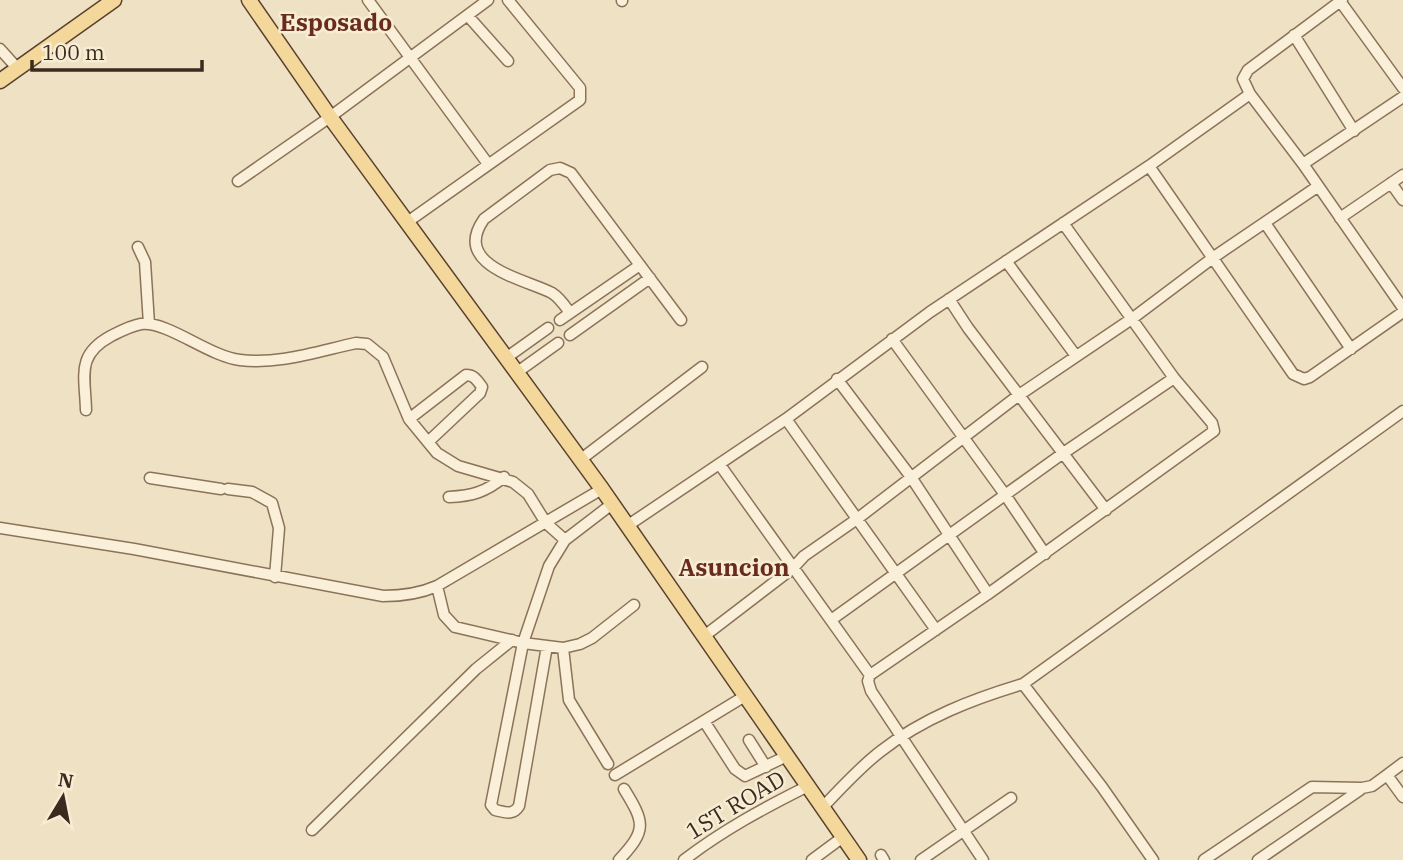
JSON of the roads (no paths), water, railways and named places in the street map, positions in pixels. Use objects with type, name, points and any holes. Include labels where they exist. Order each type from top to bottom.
[{"type":"main road","points":[[0,82],[114,0]]},
{"type":"main road","points":[[249,0],[330,117],[602,489],[859,860]]},
{"type":"street","points":[[383,0],[371,4],[488,164]]},
{"type":"street","points":[[238,181],[330,117],[488,0]]},
{"type":"street","points":[[1149,166],[1293,374],[1298,378],[1310,377],[1403,310],[1303,164],[1250,94],[1244,79],[1248,70],[1341,1],[1403,88]]},
{"type":"street","points":[[407,223],[580,100],[580,88],[514,2]]},
{"type":"street","points":[[468,16],[508,61]]},
{"type":"street","points":[[1294,35],[1354,131]]},
{"type":"street","points":[[0,49],[18,69]]},
{"type":"street","points":[[627,526],[786,419],[949,299],[1149,166],[1250,94]]},
{"type":"street","points":[[1303,164],[1403,97]]},
{"type":"street","points":[[570,313],[553,294],[496,271],[476,243],[479,226],[484,219],[550,170],[560,168],[571,173],[681,320]]},
{"type":"street","points":[[1340,218],[1403,175]]},
{"type":"street","points":[[1391,183],[1403,200]]},
{"type":"street","points":[[703,637],[793,568],[804,556],[857,519],[1018,395],[1133,318],[1214,257],[1317,187]]},
{"type":"street","points":[[983,860],[872,691],[868,681],[870,675],[1213,434],[1212,423],[1174,379],[1063,223]]},
{"type":"street","points":[[1265,223],[1351,349]]},
{"type":"street","points":[[138,247],[145,262],[149,324]]},
{"type":"street","points":[[1006,261],[1076,356]]},
{"type":"street","points":[[560,320],[640,265]]},
{"type":"street","points":[[570,334],[650,278]]},
{"type":"street","points":[[949,299],[1106,510]]},
{"type":"street","points":[[86,410],[85,376],[90,351],[102,341],[129,327],[157,325],[221,357],[260,362],[356,343],[366,344],[383,357],[410,419],[446,460],[458,466],[503,477],[522,488],[546,523],[565,540]]},
{"type":"street","points":[[506,358],[548,328]]},
{"type":"street","points":[[892,340],[1045,554]]},
{"type":"street","points":[[516,373],[558,343]]},
{"type":"street","points":[[580,460],[702,367]]},
{"type":"street","points":[[410,419],[466,375],[472,375],[478,381],[482,387],[480,393],[428,442]]},
{"type":"street","points":[[837,379],[911,477],[988,594]]},
{"type":"street","points":[[831,621],[1062,454],[1174,379]]},
{"type":"street","points":[[822,807],[869,761],[901,737],[974,699],[1023,684],[1403,411]]},
{"type":"street","points":[[786,419],[936,630]]},
{"type":"street","points":[[720,465],[870,675]]},
{"type":"street","points":[[449,496],[478,494],[503,477]]},
{"type":"street","points":[[150,478],[252,492],[272,503],[279,528],[275,577]]},
{"type":"street","points":[[0,528],[134,549],[383,596],[403,596],[437,586],[602,489]]},
{"type":"street","points":[[547,646],[519,806],[509,813],[495,810],[491,804],[517,641],[549,566],[565,540],[612,505]]},
{"type":"street","points":[[437,586],[443,615],[449,623],[464,631],[563,648],[592,638],[634,606]]},
{"type":"street","points":[[312,830],[476,669],[517,641]]},
{"type":"street","points":[[563,648],[569,700],[608,764]]},
{"type":"street","points":[[1023,684],[1153,860]]},
{"type":"street","points":[[615,775],[744,696]]},
{"type":"street","points":[[704,721],[735,769],[745,775],[787,756]]},
{"type":"street","points":[[749,740],[766,767]]},
{"type":"street","points":[[1204,860],[1312,787],[1372,786],[1403,763]]},
{"type":"street","points":[[1387,775],[1403,797]]},
{"type":"street","name":"1ST ROAD","points":[[684,860],[745,818],[808,786]]},
{"type":"street","points":[[1258,860],[1362,788]]},
{"type":"street","points":[[620,860],[635,843],[641,823],[638,811],[624,789]]},
{"type":"street","points":[[921,860],[1011,798]]},
{"type":"street","points":[[812,860],[843,838]]},
{"type":"district","name":"Esposado","points":[[336,22]]},
{"type":"district","name":"Asuncion","points":[[734,567]]}]
